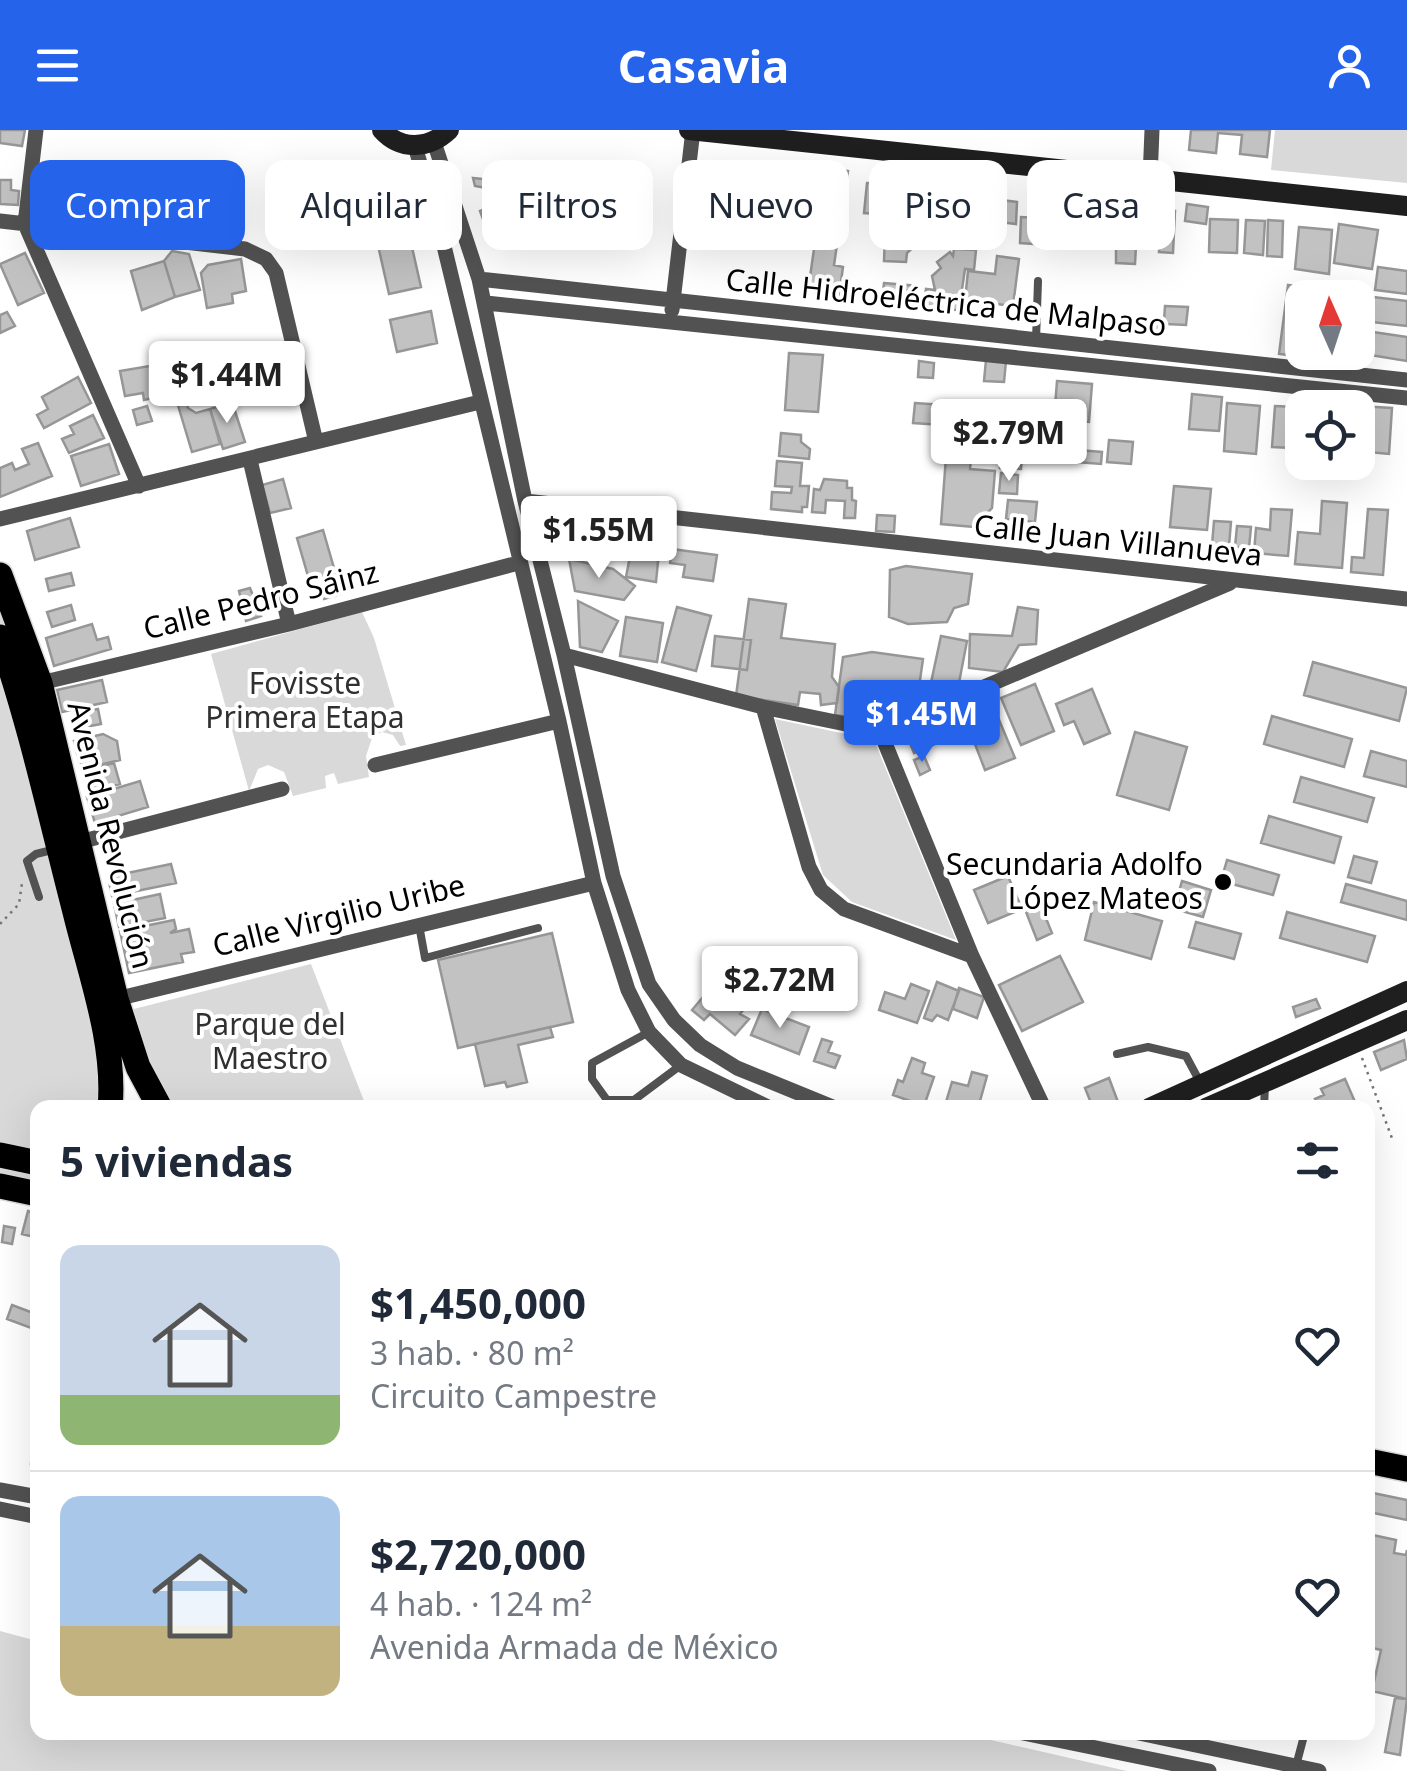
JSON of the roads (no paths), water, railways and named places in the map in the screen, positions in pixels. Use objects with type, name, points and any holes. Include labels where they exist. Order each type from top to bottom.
[{"type":"main road","points":[[382,130],[399,144],[432,140]]},
{"type":"main road","points":[[691,130],[832,138],[1027,163]]},
{"type":"main road","points":[[1175,182],[1407,206]]},
{"type":"main road","name":"Avenida Revolución","points":[[0,576],[107,1002],[109,1100]]},
{"type":"main road","name":"Avenida Revolución","points":[[0,637],[29,686]]},
{"type":"main road","points":[[1166,1100],[1407,991]]},
{"type":"main road","name":"Avenida Revolución","points":[[107,1002],[156,1100]]},
{"type":"main road","points":[[1223,1100],[1406,1020]]},
{"type":"main road","points":[[0,1155],[30,1161]]},
{"type":"main road","points":[[0,1186],[30,1192]]},
{"type":"main road","points":[[1375,1462],[1407,1469]]},
{"type":"street","points":[[36,130],[26,224],[139,486]]},
{"type":"street","points":[[670,323],[691,130]]},
{"type":"street","points":[[1151,160],[1152,130]]},
{"type":"street","points":[[432,140],[486,304],[525,501],[613,876],[649,984],[674,1020],[700,1044],[737,1068],[815,1100]]},
{"type":"street","points":[[432,140],[444,246],[594,882],[628,990],[650,1032],[681,1065],[753,1100]]},
{"type":"street","points":[[0,220],[245,249],[266,259],[276,273],[316,442]]},
{"type":"street","name":"Calle Hidroeléctrica de Malpaso","points":[[479,279],[1407,380]]},
{"type":"street","name":"Calle Hidroeléctrica de Malpaso","points":[[486,304],[1407,398]]},
{"type":"street","points":[[1035,361],[1036,340]]},
{"type":"street","points":[[0,520],[480,402]]},
{"type":"street","points":[[250,460],[289,624]]},
{"type":"street","name":"Calle Juan Villanueva","points":[[525,501],[1407,599]]},
{"type":"street","name":"Calle Pedro Sáinz","points":[[29,686],[289,624],[518,563]]},
{"type":"street","points":[[564,655],[763,707],[880,732],[1232,582]]},
{"type":"street","points":[[763,707],[808,867],[821,890],[844,908],[972,956]]},
{"type":"street","points":[[375,765],[558,721]]},
{"type":"street","points":[[880,732],[972,956],[1040,1100]]},
{"type":"street","points":[[68,845],[282,789]]},
{"type":"street","name":"Calle Virgilio Uribe","points":[[107,1002],[594,882]]},
{"type":"street","points":[[0,1490],[30,1496]]},
{"type":"street","points":[[0,1509],[30,1515]]},
{"type":"street","points":[[1057,1740],[1209,1771]]},
{"type":"street","points":[[1172,1740],[1319,1771]]},
{"type":"lane","points":[[1036,340],[1038,282]]},
{"type":"lane","points":[[39,897],[27,861],[36,854],[68,845]]},
{"type":"lane","points":[[419,925],[425,958],[538,928]]},
{"type":"lane","points":[[650,1032],[592,1063],[592,1079],[607,1100],[634,1100],[681,1065]]},
{"type":"lane","points":[[1116,1054],[1148,1047],[1186,1056],[1201,1084]]},
{"type":"lane","points":[[1264,1100],[1265,1081]]},
{"type":"lane","points":[[1296,1766],[1303,1740]]},
{"type":"place","name":"Secundaria Adolfo López Mateos","points":[[1223,882]]},
{"type":"park label","name":"Fovisste Primera Etapa","points":[[305,701]]},
{"type":"park label","name":"Parque del Maestro","points":[[270,1042]]}]
